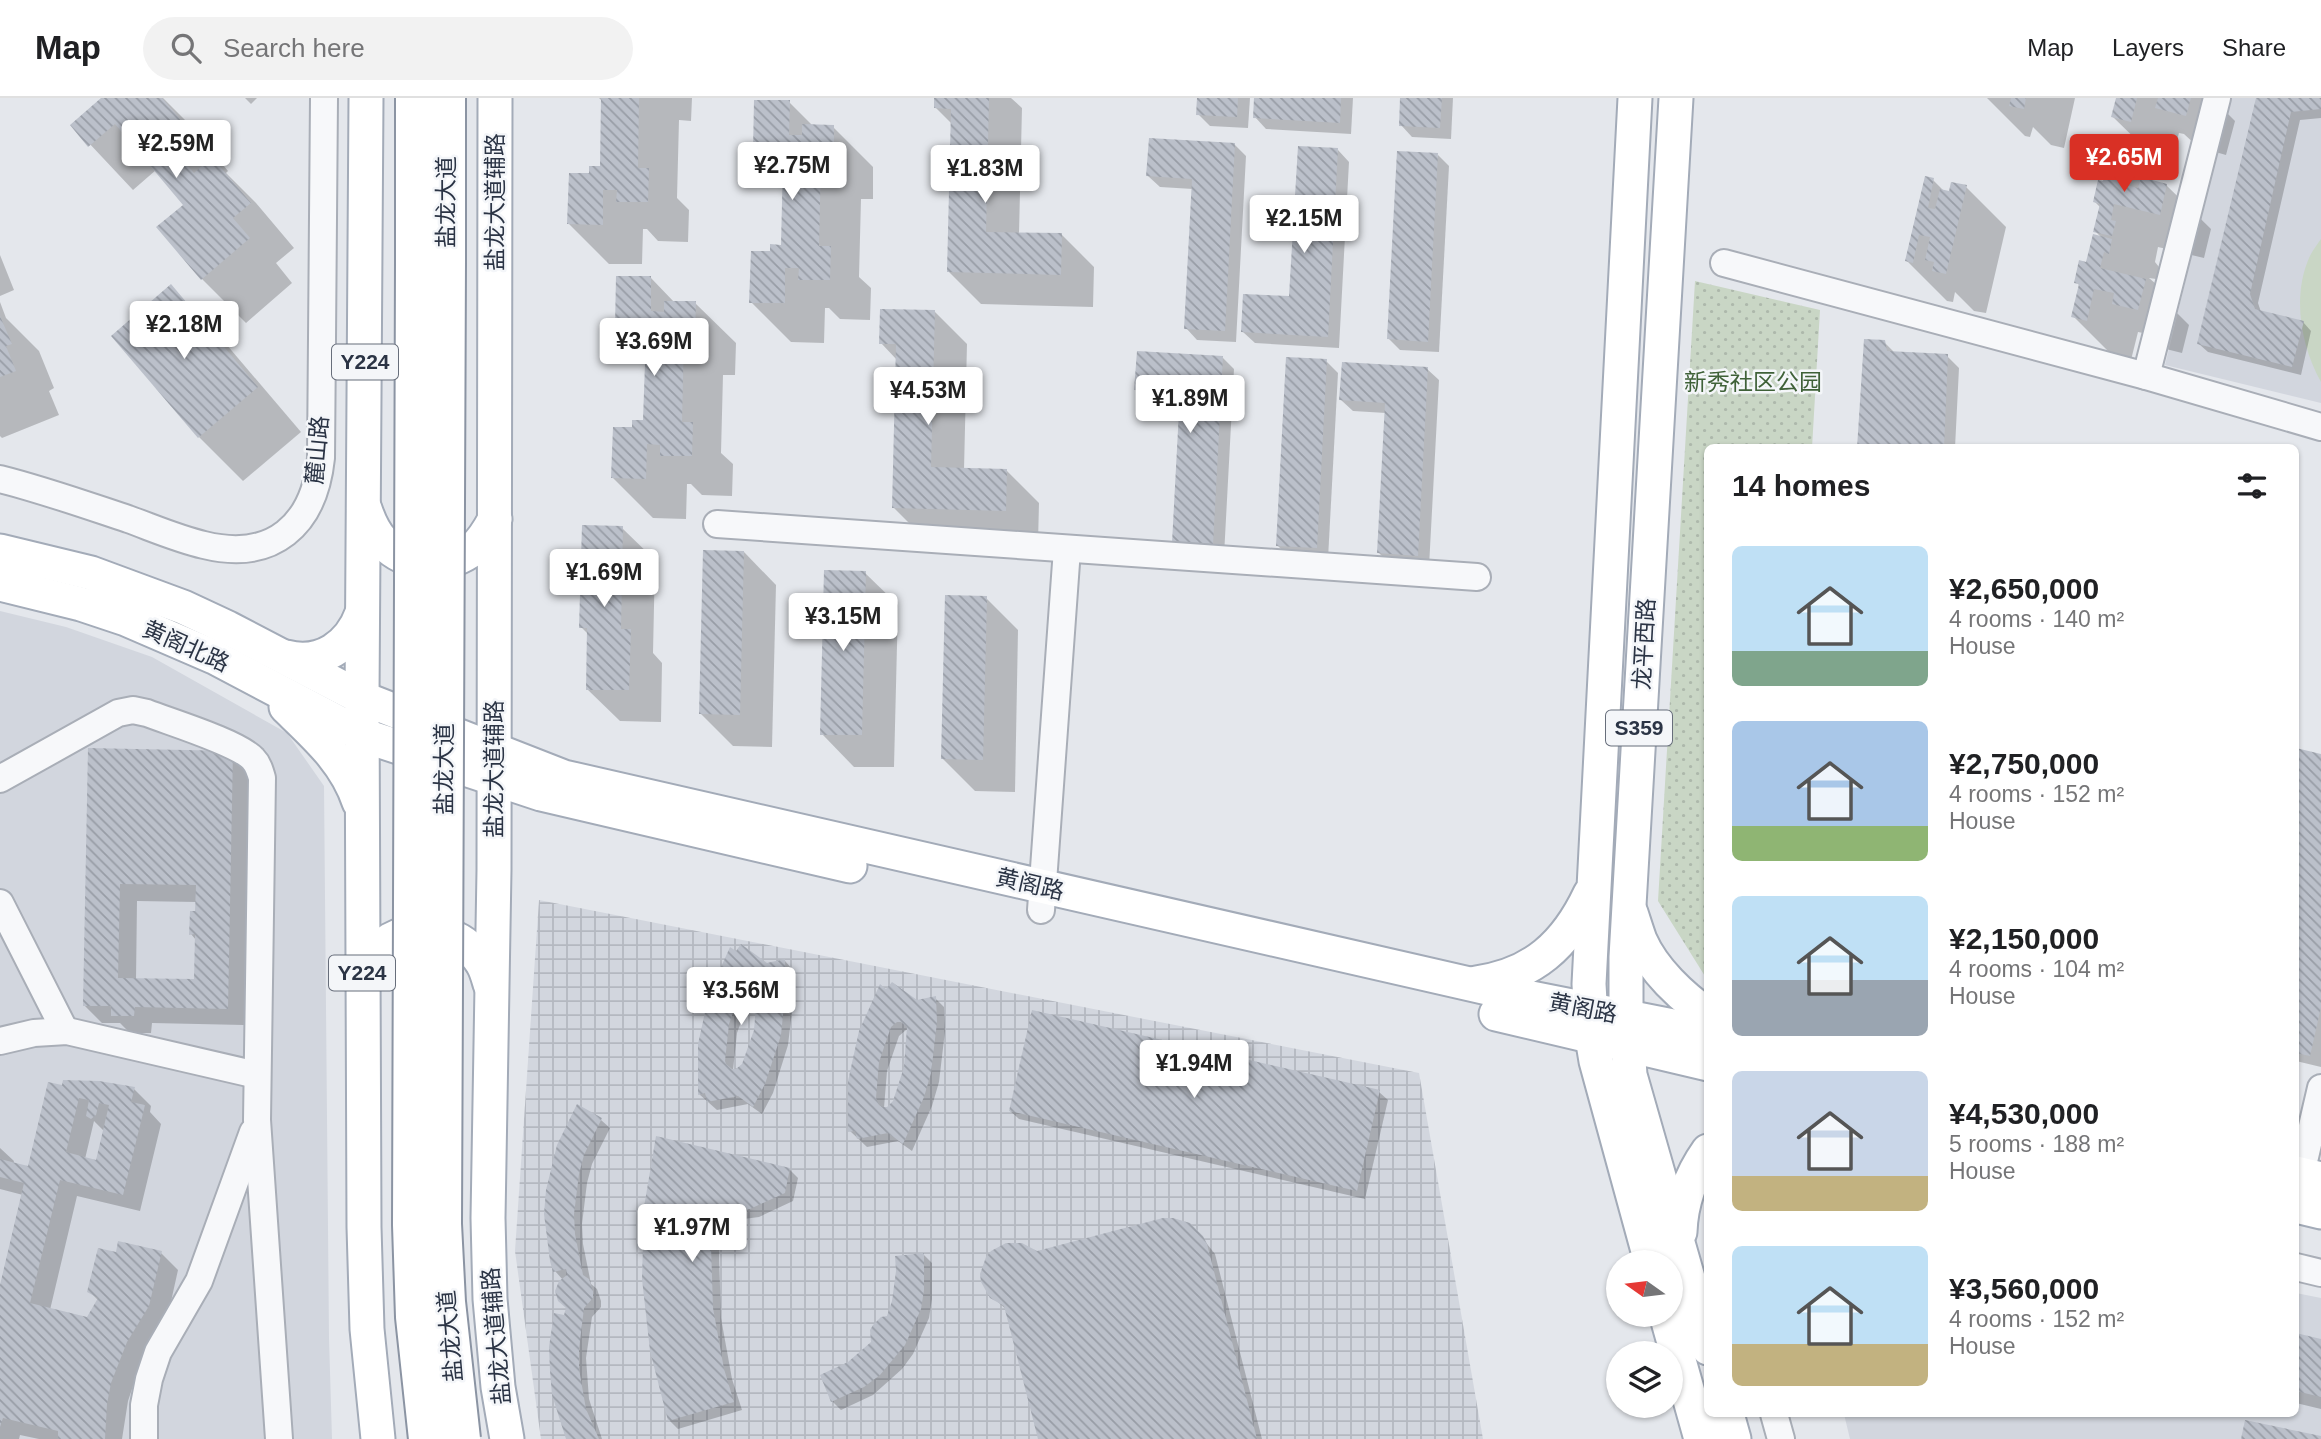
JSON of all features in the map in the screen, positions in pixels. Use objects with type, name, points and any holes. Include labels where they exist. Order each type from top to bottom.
[{"type":"highway","name":"盐龙大道","points":[[415,98],[430,262],[442,1224],[446,1302],[461,1439]]},
{"type":"highway","name":"盐龙大道","points":[[428,1439],[415,1317],[411,1225],[430,262],[446,98]]},
{"type":"main road","name":"Y224","points":[[366,98],[362,613],[364,1227],[367,1329],[378,1439]]},
{"type":"main road","name":"盐龙大道辅路","points":[[495,98],[494,888],[490,984],[488,1217],[498,1387],[507,1439]]},
{"type":"main road","name":"龙平西路","points":[[1635,98],[1594,886],[1591,1023],[1602,1086],[1664,1250]]},
{"type":"main road","name":"龙平西路","points":[[1664,1250],[1633,1085],[1627,1031],[1626,957],[1676,98]]},
{"type":"main road","points":[[364,507],[370,526],[382,542],[397,554],[415,561],[435,563],[454,559],[471,550],[486,536],[495,519]]},
{"type":"main road","name":"黄阁北路","points":[[0,551],[67,566],[137,589],[228,628],[362,698]]},
{"type":"main road","name":"黄阁北路","points":[[0,584],[81,604],[182,642],[362,735]]},
{"type":"main road","points":[[281,655],[306,659],[331,653],[351,636],[362,613]]},
{"type":"main road","points":[[257,679],[332,752],[345,770],[362,812]]},
{"type":"main road","points":[[1604,682],[1642,684]]},
{"type":"main road","name":"黄阁路","points":[[362,698],[494,764]]},
{"type":"main road","name":"黄阁路","points":[[362,735],[564,777],[1042,898],[1627,1031],[1704,1062]]},
{"type":"main road","points":[[1468,984],[1499,980],[1521,972],[1540,959],[1561,942],[1578,919],[1594,886]]},
{"type":"main road","name":"黄阁路","points":[[1042,898],[1468,984],[1591,1023]]},
{"type":"main road","points":[[1629,906],[1641,942],[1656,965],[1675,987],[1704,1012]]},
{"type":"main road","points":[[362,973],[373,955],[389,941],[409,932],[430,931],[451,936],[469,947],[483,964],[490,984]]},
{"type":"main road","name":"黄阁路","points":[[1627,1031],[1704,1033]]},
{"type":"main road","points":[[1666,1250],[1681,1214],[1688,1187],[1704,1158]]},
{"type":"main road","points":[[2299,1207],[2321,1212]]},
{"type":"main road","name":"龙平西路","points":[[1684,1295],[1704,1339]]},
{"type":"main road","points":[[1670,1327],[1701,1439]]},
{"type":"main road","points":[[1728,1417],[1734,1439]]},
{"type":"street","name":"麓山路","points":[[0,479],[36,488],[205,545],[247,549],[265,546],[283,536],[299,522],[311,503],[321,458],[324,98]]},
{"type":"street","points":[[2146,376],[2217,98]]},
{"type":"street","points":[[323,215],[365,216]]},
{"type":"street","points":[[1724,263],[2146,376],[2321,427]]},
{"type":"street","points":[[717,524],[1477,577]]},
{"type":"street","points":[[1042,898],[1067,548]]},
{"type":"street","points":[[0,779],[118,713],[133,710],[235,747],[253,759],[259,767],[262,778],[257,1121],[279,1439]]},
{"type":"street","points":[[0,903],[65,1031]]},
{"type":"street","points":[[0,1041],[51,1031],[65,1031],[257,1075]]},
{"type":"street","points":[[2306,1175],[2321,1088]]},
{"type":"street","points":[[144,1439],[149,1379],[158,1352],[199,1281],[257,1121]]},
{"type":"street","points":[[2299,1268],[2321,1273]]},
{"type":"street","points":[[1775,1417],[1781,1439]]},
{"type":"shaded area","points":[[2230,98],[2321,98],[2321,403],[2165,365]]},
{"type":"shaded area","points":[[0,611],[66,627],[152,657],[287,733],[324,786],[332,1439],[0,1439]]},
{"type":"shaded area","points":[[539,900],[1419,1073],[1483,1439],[541,1439],[515,1251]]},
{"type":"shaded area","points":[[2299,1294],[2321,1298],[2321,1439],[1850,1439],[1845,1417],[2299,1417]]},
{"type":"green space","points":[[2321,239],[2321,382],[2308,353],[2300,305],[2304,273],[2310,255]]},
{"type":"green space","name":"新秀社区公园","points":[[1695,281],[1820,310],[1812,444],[1704,444],[1704,975],[1658,901]]},
{"type":"building","points":[[101,98],[162,98],[186,126],[167,141],[194,173],[212,157],[251,203],[233,218],[250,238],[201,280],[156,227],[183,205],[115,124],[88,147],[70,125]]},
{"type":"building","points":[[601,98],[639,98],[638,168],[649,168],[648,202],[616,202],[617,190],[603,190],[603,225],[567,224],[569,173],[589,173],[589,166],[600,166]]},
{"type":"building","points":[[934,98],[989,98],[986,232],[1062,233],[1061,275],[947,272],[951,109],[934,108]]},
{"type":"building","points":[[1197,98],[1238,98],[1237,117],[1196,115]]},
{"type":"building","points":[[1254,98],[1341,98],[1340,123],[1253,118]]},
{"type":"building","points":[[1400,98],[1442,98],[1440,128],[1399,126]]},
{"type":"building","points":[[2011,98],[2026,98],[2024,109],[2009,106]]},
{"type":"building","points":[[2116,98],[2137,98],[2131,122],[2111,117]]},
{"type":"building","points":[[2158,98],[2191,98],[2186,116],[2155,108]]},
{"type":"building","points":[[2256,98],[2321,98],[2321,109],[2291,112],[2250,294],[2255,309],[2304,321],[2292,367],[2197,344]]},
{"type":"building","points":[[754,100],[790,100],[789,135],[802,135],[802,124],[834,125],[834,160],[821,159],[819,246],[831,246],[830,280],[798,280],[799,268],[785,268],[785,303],[749,303],[751,251],[770,251],[770,244],[781,245],[783,159],[773,159],[773,152],[753,151]]},
{"type":"building","points":[[1149,138],[1235,143],[1225,331],[1184,329],[1192,179],[1146,176]]},
{"type":"building","points":[[1298,146],[1338,148],[1328,337],[1241,332],[1243,294],[1289,296]]},
{"type":"building","points":[[2111,148],[2126,152],[2118,183],[2138,188],[2141,177],[2167,184],[2160,215],[2114,204],[2111,220],[2116,221],[2112,236],[2093,232],[2100,204],[2093,202],[2098,180],[2103,181]]},
{"type":"building","points":[[1397,151],[1438,153],[1428,342],[1387,339]]},
{"type":"building","points":[[1925,176],[1934,178],[1928,208],[1935,209],[1940,189],[1949,191],[1951,182],[1967,185],[1946,274],[1932,271],[1934,262],[1925,260],[1930,237],[1919,235],[1913,263],[1905,261]]},
{"type":"building","points":[[2093,234],[2112,239],[2109,254],[2104,252],[2100,268],[2146,279],[2138,310],[2112,304],[2114,293],[2094,289],[2087,321],[2071,317],[2079,284],[2074,283],[2079,260],[2086,262]]},
{"type":"building","points":[[616,276],[651,276],[651,311],[664,312],[664,301],[696,301],[695,336],[684,335],[682,422],[693,422],[692,456],[660,456],[660,445],[647,444],[646,479],[611,478],[613,427],[632,427],[632,420],[643,420],[646,335],[635,335],[635,328],[615,327]]},
{"type":"building","points":[[171,284],[258,387],[198,438],[111,336]]},
{"type":"building","points":[[880,309],[935,310],[931,467],[1007,469],[1006,511],[892,508],[896,344],[879,344]]},
{"type":"building","points":[[0,316],[12,344],[6,346],[16,371],[0,377]]},
{"type":"building","points":[[1864,339],[1885,340],[1887,351],[1948,354],[1944,444],[1857,444]]},
{"type":"building","points":[[1137,351],[1223,356],[1213,545],[1172,543],[1180,392],[1134,390]]},
{"type":"building","points":[[1286,357],[1327,359],[1317,548],[1276,546]]},
{"type":"building","points":[[1342,362],[1428,367],[1418,556],[1377,553],[1385,403],[1339,400]]},
{"type":"building","points":[[582,525],[623,526],[621,629],[631,629],[629,690],[586,690],[587,628],[579,628]]},
{"type":"building","points":[[703,550],[744,551],[740,715],[699,714]]},
{"type":"building","points":[[824,570],[866,571],[862,735],[820,735]]},
{"type":"building","points":[[945,595],[987,596],[983,760],[941,759]]},
{"type":"building","points":[[88,748],[233,751],[228,1009],[135,1007],[134,1016],[111,1016],[111,1006],[83,1006]],"holes":[[[120,884],[196,885],[195,911],[190,911],[189,935],[195,934],[194,979],[118,978]]]},
{"type":"building","points":[[2299,749],[2321,754],[2321,1007],[2310,1056],[2299,1054]]},
{"type":"building","points":[[741,944],[767,963],[785,959],[786,985],[781,1035],[765,1084],[753,1107],[738,1096],[707,1102],[705,1093],[698,1095],[698,1044],[709,994],[730,947],[736,951]],"holes":[[[751,984],[757,989],[754,1030],[742,1064],[732,1069],[725,1061],[729,1024],[743,987]]]},
{"type":"building","points":[[892,982],[917,1000],[936,996],[937,1022],[931,1073],[924,1097],[903,1144],[888,1133],[857,1139],[855,1131],[848,1132],[848,1081],[859,1031],[880,984],[886,989]],"holes":[[[901,1022],[907,1027],[904,1067],[893,1101],[883,1107],[876,1098],[879,1062],[891,1027]]]},
{"type":"building","points":[[1032,1010],[1380,1090],[1357,1191],[1009,1111]]},
{"type":"building","points":[[63,1080],[99,1081],[135,1087],[131,1102],[145,1105],[123,1195],[60,1180],[30,1303],[87,1317],[98,1298],[87,1292],[98,1248],[116,1252],[118,1241],[162,1251],[149,1306],[127,1342],[111,1383],[105,1439],[58,1439],[58,1431],[3,1418],[0,1427],[0,1285],[24,1183],[0,1177],[0,1159],[28,1166],[48,1082],[62,1085]],"holes":[[[79,1098],[89,1100],[86,1116],[91,1119],[96,1115],[99,1103],[109,1105],[96,1160],[66,1152]]]},
{"type":"building","points":[[577,1104],[602,1118],[584,1155],[574,1214],[583,1275],[589,1279],[593,1291],[593,1298],[584,1308],[579,1369],[586,1409],[599,1439],[566,1439],[552,1395],[550,1371],[549,1347],[554,1313],[564,1315],[566,1308],[558,1301],[555,1291],[559,1281],[567,1275],[566,1269],[553,1272],[550,1261],[544,1214],[546,1190],[557,1145]]},
{"type":"building","points":[[656,1136],[790,1168],[785,1193],[750,1209],[713,1214],[713,1308],[724,1369],[734,1402],[668,1421],[650,1351],[642,1279],[644,1207]]},
{"type":"building","points":[[1163,1218],[1190,1223],[1207,1244],[1257,1439],[1038,1439],[1004,1306],[990,1298],[981,1282],[980,1274],[986,1257],[1006,1243],[1022,1243],[1037,1251]]},
{"type":"building","points":[[924,1253],[921,1309],[905,1345],[880,1375],[864,1387],[831,1402],[820,1375],[848,1362],[871,1342],[870,1330],[881,1317],[887,1316],[892,1301],[895,1256]]},
{"type":"building","points":[[2299,1334],[2321,1339],[2321,1397],[2299,1392]]},
{"type":"building","points":[[2245,1420],[2321,1436],[2321,1439],[2241,1439]]}]
